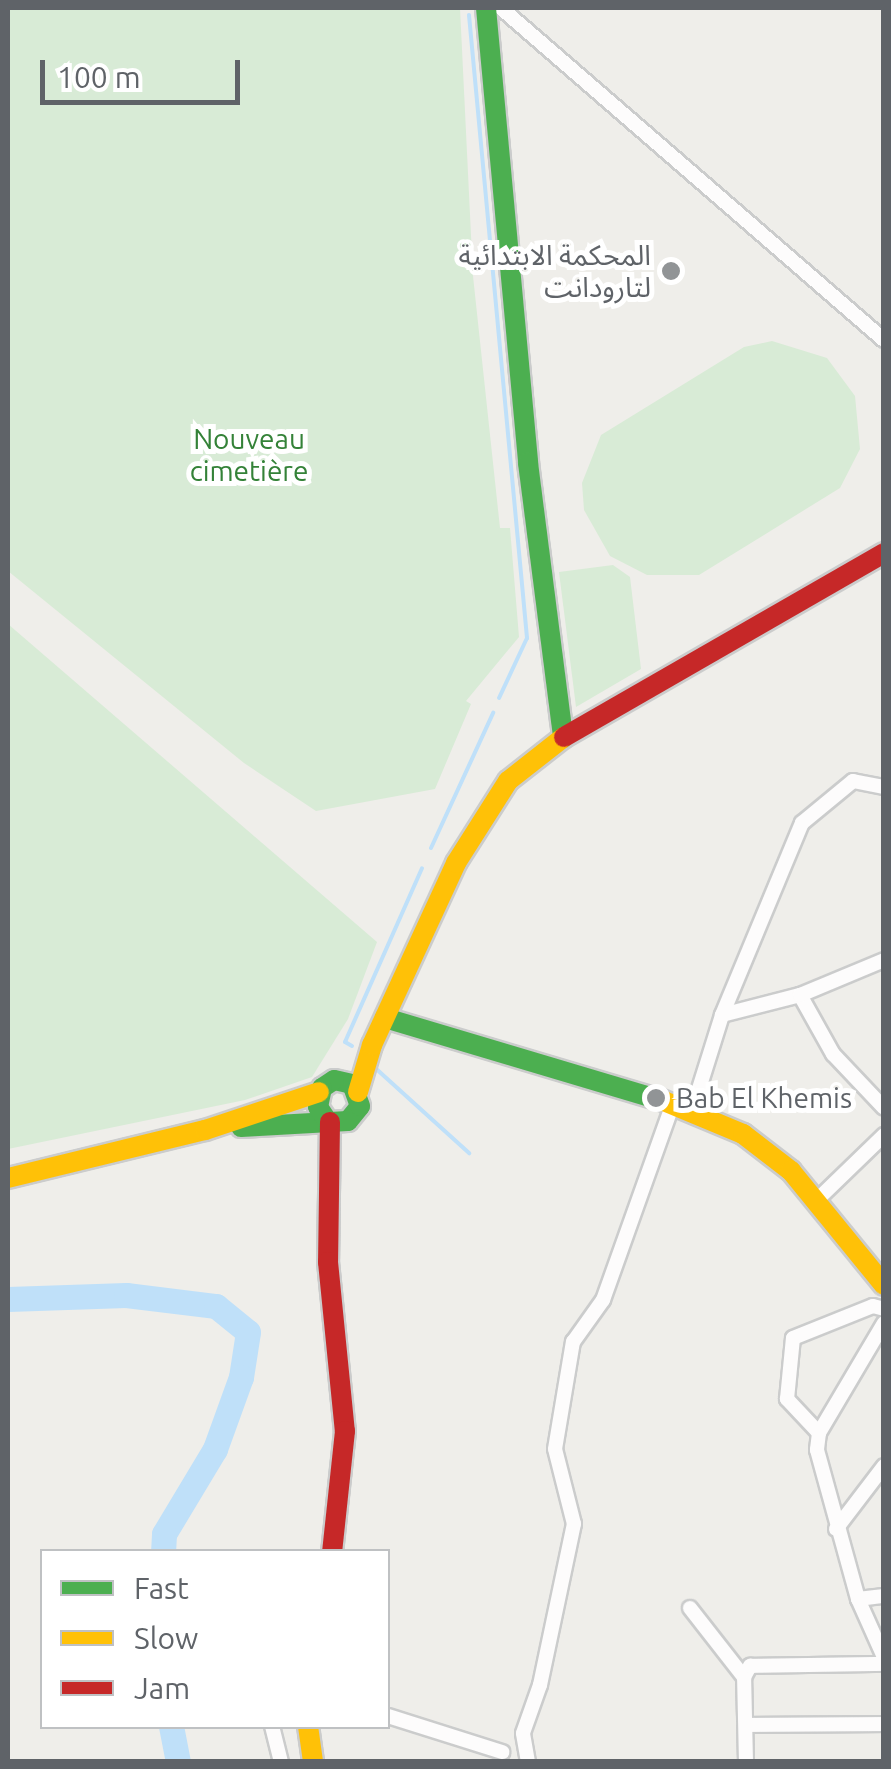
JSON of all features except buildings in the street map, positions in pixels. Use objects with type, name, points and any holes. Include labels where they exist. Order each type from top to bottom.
[{"type":"street","points":[[486,8],[528,462],[563,738]]},
{"type":"street","points":[[501,8],[884,340]]},
{"type":"street","points":[[334,1187],[372,1044],[488,806],[529,762],[563,738],[884,554]]},
{"type":"street","points":[[390,1717],[496,1757],[526,1758],[523,1733],[540,1685],[573,1534],[574,1516],[555,1448],[574,1342],[603,1300],[669,1103],[722,1015],[802,822],[854,781],[884,788]]},
{"type":"street","points":[[722,1015],[800,995],[884,960]]},
{"type":"street","points":[[800,995],[833,1054],[884,1108]]},
{"type":"street","points":[[385,1018],[669,1103],[744,1134],[819,1198],[884,1285]]},
{"type":"street","points":[[8,1178],[204,1130],[319,1092],[338,1080],[372,1044]]},
{"type":"street","points":[[338,1080],[358,1092]]},
{"type":"street","points":[[319,1092],[328,1120],[334,1187],[328,1262],[345,1431],[332,1549]]},
{"type":"street","points":[[204,1130],[353,1118]]},
{"type":"street","points":[[819,1198],[884,1135]]},
{"type":"street","points":[[746,1762],[744,1677],[750,1666],[882,1652],[858,1599],[836,1530],[819,1433],[786,1399],[792,1338],[873,1306],[884,1308]]},
{"type":"street","points":[[819,1433],[884,1323]]},
{"type":"street","points":[[836,1530],[882,1472]]},
{"type":"street","points":[[858,1599],[884,1596]]},
{"type":"street","points":[[690,1608],[744,1677]]},
{"type":"street","points":[[746,1726],[884,1724]]},
{"type":"street","points":[[273,1729],[281,1762]]},
{"type":"street","points":[[308,1729],[313,1762]]},
{"type":"green space","name":"Nouveau cimetière","points":[[8,8],[460,8],[473,276],[500,528],[510,528],[519,637],[466,701],[471,704],[435,789],[316,811],[244,763],[8,571]]},
{"type":"green space","points":[[772,341],[827,358],[855,396],[860,449],[840,488],[699,575],[647,575],[610,556],[584,510],[582,483],[601,435],[744,347]]},
{"type":"green space","points":[[613,565],[630,577],[641,669],[576,707],[559,572]]},
{"type":"green space","points":[[8,624],[377,942],[348,1019],[312,1077],[245,1100],[8,1149]]},
{"type":"waterway","points":[[469,15],[527,638],[499,698]]},
{"type":"waterway","points":[[431,848],[493,713]]},
{"type":"waterway","points":[[352,1046],[345,1042],[422,868]]},
{"type":"waterway","points":[[373,1066],[469,1153]]},
{"type":"waterway","points":[[8,1299],[126,1295],[216,1306],[248,1332],[241,1377],[215,1449],[164,1534],[163,1549]]},
{"type":"waterway","points":[[172,1729],[178,1762]]},
{"type":"traffic: fast","points":[[486,8],[528,463],[563,738]]},
{"type":"traffic: fast","points":[[385,1018],[654,1098]]},
{"type":"traffic: fast","points":[[241,1127],[348,1121],[360,1106],[352,1084],[334,1080],[322,1088],[318,1107],[326,1119]]},
{"type":"traffic: slow","points":[[358,1092],[372,1045],[456,863],[508,781],[564,737]]},
{"type":"traffic: slow","points":[[8,1178],[205,1130],[319,1092]]},
{"type":"traffic: slow","points":[[659,1099],[743,1134],[791,1171],[884,1285]]},
{"type":"traffic: slow","points":[[308,1729],[313,1762]]},
{"type":"traffic: jam","points":[[564,737],[884,553]]},
{"type":"traffic: jam","points":[[330,1122],[328,1262],[345,1431],[332,1549]]},
{"type":"place","name":"المحكمة الابتدائية لتارودانت","points":[[671,271]]},
{"type":"place","name":"Bab El Khemis","points":[[656,1098]]}]
